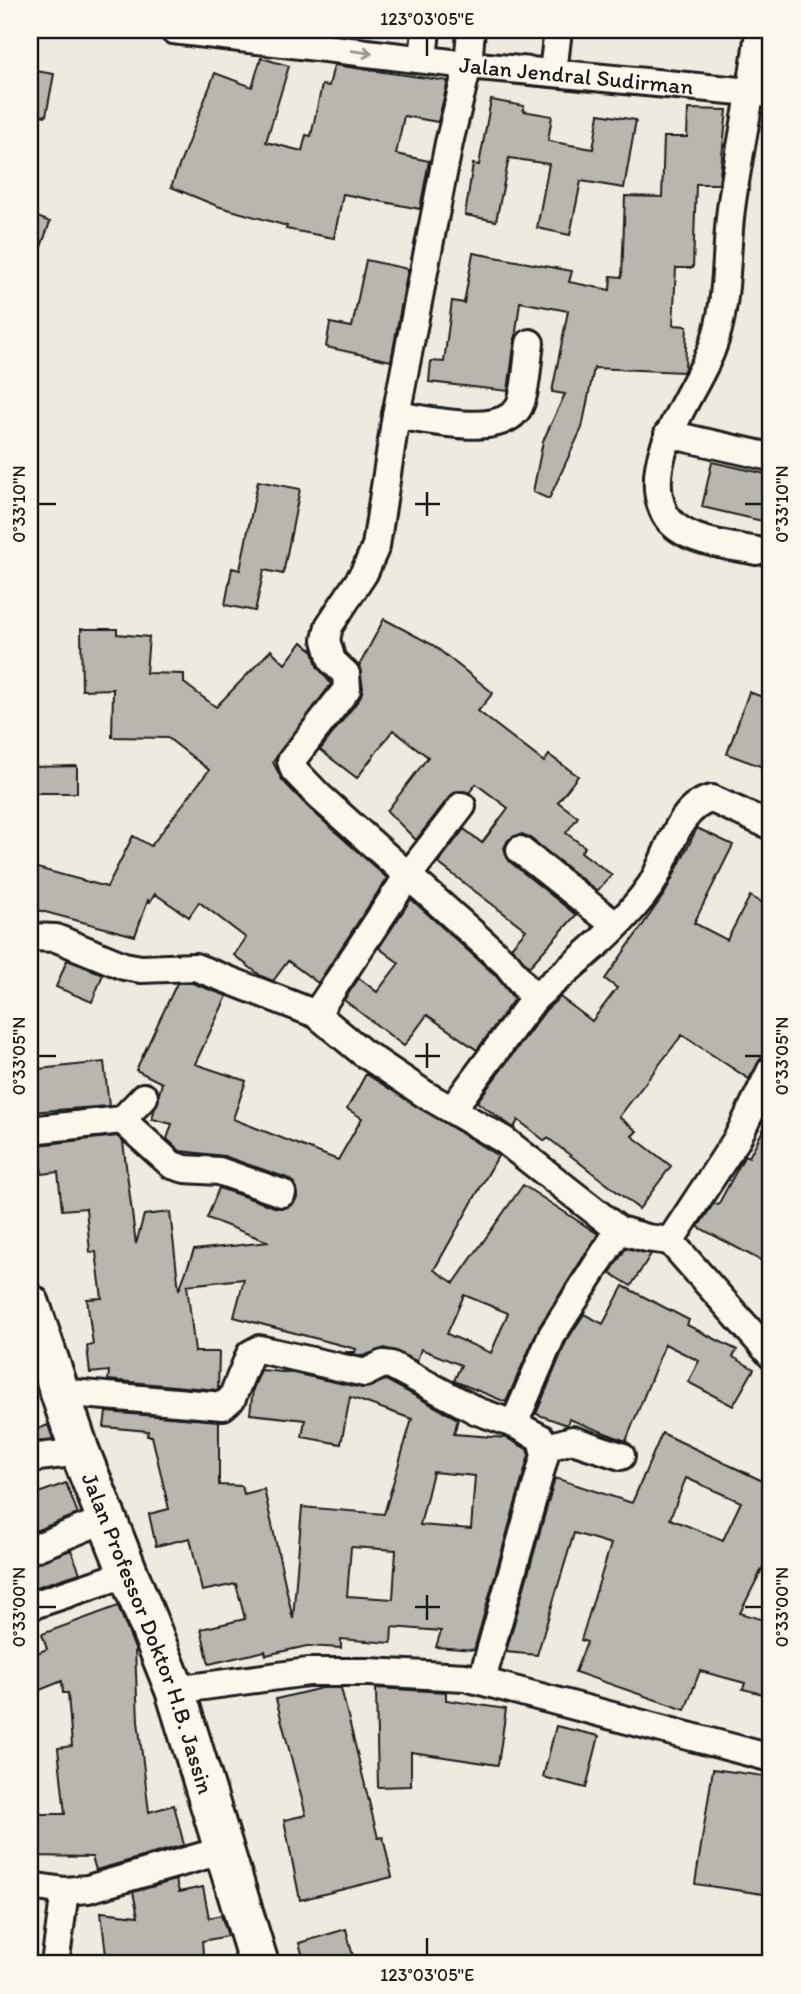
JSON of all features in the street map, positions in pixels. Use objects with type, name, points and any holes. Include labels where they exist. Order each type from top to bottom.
[{"type":"highway","name":"Jalan Professor Doktor H.B. Jassin","points":[[30,1304],[36,1340],[59,1392],[126,1574],[175,1690],[259,1964]]},
{"type":"street","name":"Jalan Jendral Sudirman","points":[[173,30],[266,35],[423,60],[762,93]]},
{"type":"street","points":[[423,60],[426,30]]},
{"type":"street","points":[[471,30],[468,65],[449,143],[396,415],[376,546],[364,573],[329,626],[326,640],[331,661],[346,674],[347,689],[296,752],[291,764],[320,797],[507,964],[534,999]]},
{"type":"street","points":[[554,72],[558,30]]},
{"type":"street","points":[[757,551],[690,535],[669,521],[659,499],[660,469],[668,434],[711,351],[720,322],[731,210],[762,93],[759,30]]},
{"type":"street","points":[[396,415],[477,425],[493,425],[509,420],[521,401],[530,343]]},
{"type":"street","points":[[668,434],[771,457]]},
{"type":"street","points":[[453,1108],[534,999],[615,925],[651,884],[688,813],[705,800],[712,799],[771,826]]},
{"type":"street","points":[[316,1014],[407,877],[462,806]]},
{"type":"street","points":[[520,850],[615,925]]},
{"type":"street","points":[[30,937],[56,939],[141,970],[195,967],[316,1014],[393,1073],[504,1140],[619,1230],[670,1241],[771,1355]]},
{"type":"street","points":[[670,1241],[737,1139],[771,1070]]},
{"type":"street","points":[[30,1130],[122,1120],[144,1097]]},
{"type":"street","points":[[122,1120],[172,1165],[185,1169],[219,1171],[282,1194]]},
{"type":"street","points":[[514,1424],[552,1335],[619,1230]]},
{"type":"street","points":[[59,1392],[223,1406],[232,1398],[250,1354],[259,1349],[365,1373],[380,1365],[391,1365],[477,1411],[514,1424],[541,1438],[545,1448],[482,1680]]},
{"type":"street","points":[[545,1448],[572,1440],[621,1456]]},
{"type":"street","points":[[30,1458],[80,1452]]},
{"type":"street","points":[[30,1550],[106,1519]]},
{"type":"street","points":[[30,1606],[126,1574]]},
{"type":"street","points":[[175,1690],[308,1672],[433,1674],[482,1680],[771,1758]]},
{"type":"street","points":[[30,1886],[65,1891],[88,1889],[224,1850]]},
{"type":"street","points":[[55,1964],[65,1891]]},
{"type":"building","points":[[261,58],[289,66],[266,142],[302,151],[306,135],[311,136],[322,85],[329,86],[334,65],[448,81],[438,122],[404,116],[396,154],[429,161],[420,209],[343,194],[334,238],[286,229],[287,226],[217,206],[171,187],[215,73],[252,87]]},
{"type":"building","points":[[30,70],[54,74],[46,116],[30,114]]},
{"type":"building","points":[[491,100],[524,106],[523,111],[552,116],[548,141],[593,149],[599,114],[636,120],[624,188],[581,181],[570,235],[537,228],[549,164],[509,158],[496,221],[465,215],[473,164],[479,165]]},
{"type":"building","points":[[688,109],[727,110],[719,184],[696,184],[693,268],[676,268],[673,325],[687,326],[685,368],[683,372],[594,368],[582,428],[549,499],[533,492],[543,441],[565,394],[552,392],[568,311],[520,302],[508,391],[429,382],[431,361],[444,362],[452,301],[464,303],[473,253],[572,271],[569,282],[610,290],[611,276],[622,277],[625,196],[662,197],[664,137],[687,137]]},
{"type":"building","points":[[30,214],[50,222],[32,272],[30,271]]},
{"type":"building","points":[[366,260],[408,269],[391,361],[326,347],[330,323],[352,327]]},
{"type":"building","points":[[712,462],[771,475],[771,523],[702,507]]},
{"type":"building","points":[[258,481],[300,489],[283,574],[264,570],[255,611],[225,605],[232,568],[240,570]]},
{"type":"building","points":[[384,619],[433,645],[493,693],[478,711],[544,762],[549,755],[578,776],[558,802],[578,817],[566,833],[585,847],[581,852],[612,875],[597,891],[529,837],[522,834],[508,840],[504,848],[510,862],[576,915],[529,967],[511,947],[526,930],[438,863],[464,829],[482,843],[508,808],[476,784],[469,793],[457,791],[450,796],[416,840],[387,811],[428,757],[393,730],[357,778],[320,750],[360,698],[363,688],[359,666]]},
{"type":"building","points":[[81,629],[117,629],[117,634],[149,637],[146,673],[184,674],[184,683],[216,707],[271,650],[285,664],[302,642],[313,651],[317,666],[331,684],[273,762],[282,780],[309,808],[387,878],[318,983],[288,961],[273,981],[261,976],[234,955],[246,938],[199,902],[189,917],[155,894],[150,902],[148,900],[135,936],[30,908],[30,866],[107,887],[133,836],[151,846],[209,770],[168,738],[112,737],[113,689],[82,690]]},
{"type":"building","points":[[749,692],[771,700],[771,770],[727,754]]},
{"type":"building","points":[[77,766],[77,793],[30,793],[30,767]]},
{"type":"building","points":[[697,828],[733,845],[694,923],[727,940],[750,896],[771,907],[771,1054],[762,1057],[749,1079],[682,1035],[619,1117],[637,1131],[632,1136],[671,1166],[639,1209],[548,1138],[545,1141],[518,1120],[514,1128],[477,1102],[546,1010],[560,997],[592,1021],[617,988],[605,979],[665,893]]},
{"type":"building","points":[[411,899],[495,975],[514,999],[477,1050],[427,1015],[404,1046],[344,1000],[359,978],[377,992],[399,963],[379,948]]},
{"type":"building","points":[[67,960],[103,974],[92,1002],[56,987]]},
{"type":"building","points":[[177,983],[192,983],[227,996],[195,1064],[246,1081],[233,1119],[338,1160],[362,1118],[347,1109],[366,1074],[498,1156],[434,1270],[454,1283],[523,1185],[598,1234],[539,1327],[506,1402],[454,1381],[461,1365],[421,1349],[417,1361],[385,1348],[363,1356],[345,1352],[355,1352],[356,1349],[234,1317],[244,1279],[187,1285],[195,1352],[219,1352],[218,1390],[108,1380],[109,1371],[90,1373],[87,1346],[93,1345],[87,1299],[102,1298],[96,1252],[90,1252],[86,1208],[62,1210],[58,1172],[42,1174],[38,1145],[117,1136],[123,1142],[136,1244],[144,1215],[170,1212],[179,1290],[194,1250],[269,1242],[207,1218],[219,1188],[277,1208],[292,1205],[297,1198],[294,1183],[287,1178],[224,1156],[180,1151],[167,1139],[172,1124],[152,1119],[162,1083],[136,1070]],"holes":[[[464,1295],[508,1313],[491,1353],[447,1334]]]},
{"type":"building","points":[[104,1062],[109,1106],[30,1112],[30,1070]]},
{"type":"building","points":[[771,1115],[771,1266],[698,1227],[714,1203],[718,1205],[745,1155],[749,1157]]},
{"type":"building","points":[[626,1248],[651,1254],[631,1286],[610,1273]]},
{"type":"building","points":[[623,1286],[689,1320],[687,1325],[737,1350],[733,1357],[754,1369],[733,1406],[688,1382],[699,1361],[665,1344],[626,1441],[569,1419],[567,1425],[536,1414],[566,1342],[584,1314],[603,1324]]},
{"type":"building","points":[[261,1370],[293,1373],[362,1388],[386,1380],[458,1419],[454,1434],[507,1438],[527,1449],[529,1455],[474,1650],[436,1647],[441,1631],[392,1627],[391,1643],[341,1639],[341,1648],[307,1646],[266,1655],[265,1651],[209,1664],[201,1629],[245,1619],[236,1584],[202,1591],[190,1538],[156,1546],[149,1514],[169,1509],[152,1436],[147,1436],[148,1431],[104,1427],[106,1412],[219,1421],[219,1485],[242,1486],[244,1494],[264,1489],[293,1619],[302,1507],[384,1514],[412,1419],[350,1397],[341,1444],[302,1437],[305,1420],[250,1414],[253,1389]],"holes":[[[433,1472],[475,1476],[471,1529],[420,1525]],[[351,1547],[396,1550],[393,1599],[347,1596]]]},
{"type":"building","points":[[48,1425],[53,1439],[30,1442],[30,1432]]},
{"type":"building","points":[[662,1433],[771,1485],[771,1551],[740,1613],[771,1622],[771,1696],[743,1689],[745,1683],[700,1671],[685,1710],[575,1672],[587,1642],[581,1640],[611,1544],[574,1533],[537,1655],[506,1652],[555,1478],[632,1503]],"holes":[[[686,1478],[741,1502],[723,1540],[670,1519]]]},
{"type":"building","points":[[66,1483],[78,1514],[30,1533],[30,1496]]},
{"type":"building","points":[[71,1550],[80,1573],[30,1589],[30,1565]]},
{"type":"building","points":[[118,1606],[135,1649],[138,1721],[149,1812],[174,1805],[184,1845],[96,1870],[92,1857],[30,1856],[30,1814],[65,1814],[58,1748],[72,1746],[68,1693],[63,1693],[62,1681],[30,1694],[30,1656],[47,1649],[42,1634]]},
{"type":"building","points":[[322,1688],[341,1688],[378,1838],[383,1837],[392,1877],[300,1900],[284,1820],[306,1815],[276,1699]]},
{"type":"building","points":[[376,1688],[446,1692],[446,1700],[506,1709],[498,1765],[411,1752],[411,1786],[378,1787]]},
{"type":"building","points":[[556,1726],[599,1736],[586,1788],[543,1777]]},
{"type":"building","points":[[713,1769],[771,1777],[771,1838],[763,1894],[695,1884]]},
{"type":"building","points":[[176,1880],[179,1892],[203,1887],[209,1918],[221,1915],[228,1936],[202,1941],[204,1964],[107,1964],[101,1912],[138,1916],[133,1892]]},
{"type":"building","points":[[346,1929],[355,1964],[305,1964],[299,1943]]}]
